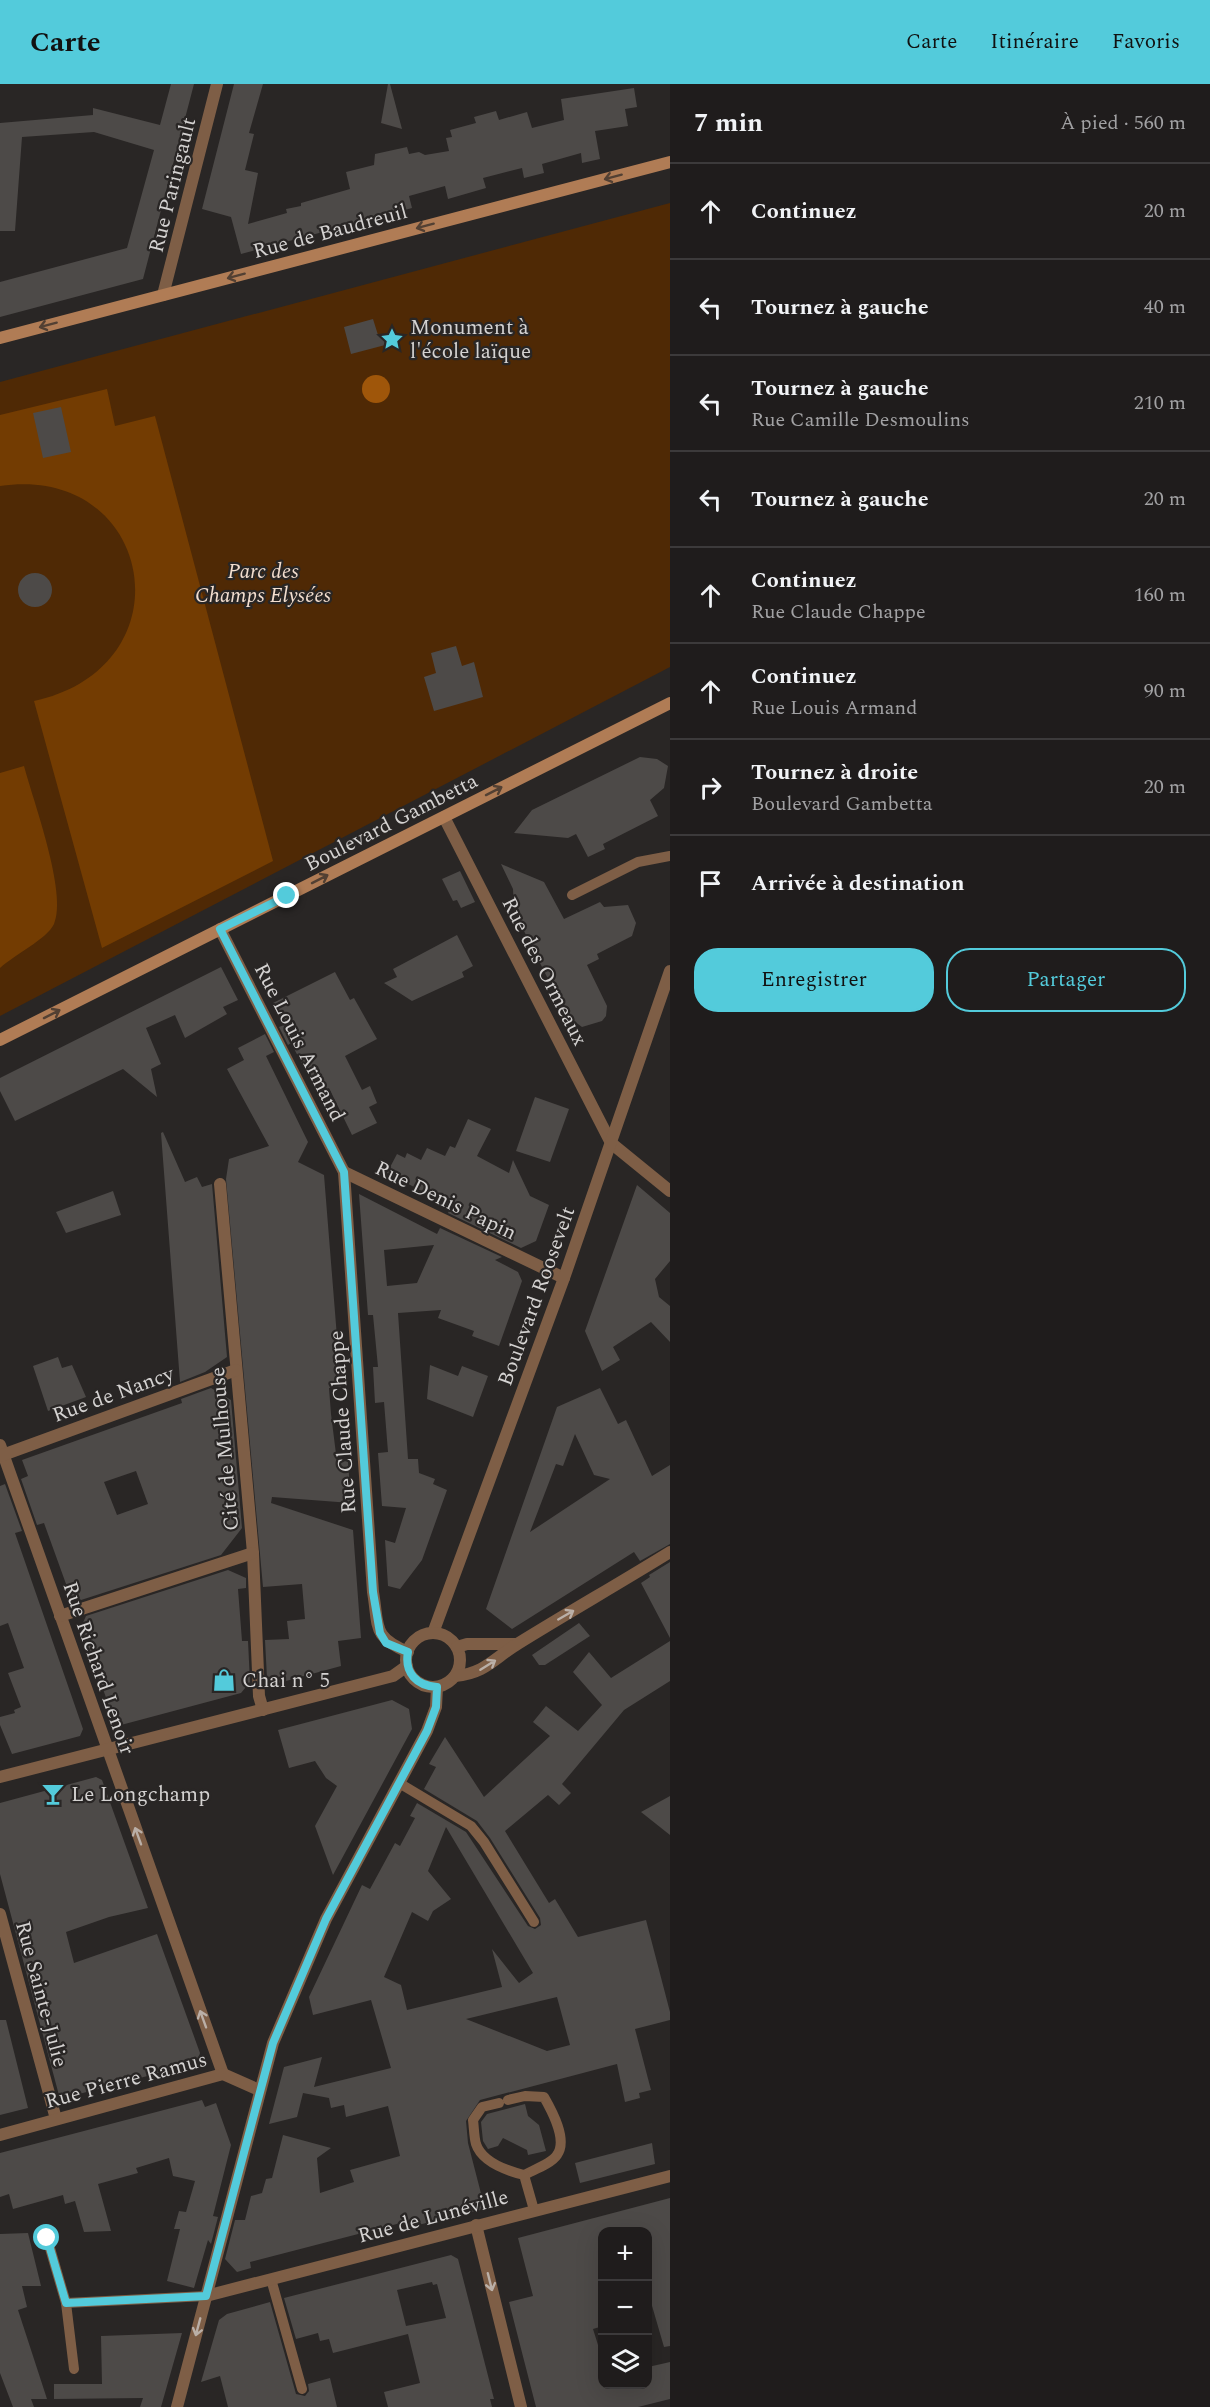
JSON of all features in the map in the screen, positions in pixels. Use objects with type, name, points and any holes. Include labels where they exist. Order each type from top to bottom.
[{"type":"main road","name":"Rue de Baudreuil","points":[[0,338],[670,162]]},
{"type":"main road","name":"Boulevard Gambetta","points":[[0,1040],[670,703]]},
{"type":"street","name":"Rue Paringault","points":[[164,295],[218,84]]},
{"type":"street","name":"Rue des Ormeaux","points":[[444,817],[611,1143]]},
{"type":"street","name":"Rue Louis Armand","points":[[220,929],[344,1172]]},
{"type":"street","name":"Boulevard Roosevelt","points":[[433,1633],[564,1278],[670,971]]},
{"type":"street","points":[[611,1143],[670,1191]]},
{"type":"street","name":"Rue Denis Papin","points":[[344,1172],[564,1278]]},
{"type":"street","name":"Rue Claude Chappe","points":[[344,1172],[373,1592],[380,1633],[386,1643],[408,1652]]},
{"type":"street","name":"Cité de Mulhouse","points":[[220,1184],[253,1553],[259,1696],[263,1710]]},
{"type":"street","name":"Rue de Nancy","points":[[1,1452],[236,1370]]},
{"type":"street","name":"Rue Richard Lenoir","points":[[1,1452],[223,2074]]},
{"type":"street","points":[[455,1676],[460,1662],[457,1647],[447,1636],[433,1633],[417,1638],[408,1652],[407,1666],[415,1680],[437,1687],[455,1676],[472,1675],[489,1666],[516,1644],[670,1552]]},
{"type":"street","points":[[60,1616],[253,1553]]},
{"type":"street","points":[[457,1647],[467,1644],[516,1644]]},
{"type":"street","points":[[0,1777],[393,1676],[407,1666]]},
{"type":"street","points":[[177,2407],[273,2043],[326,1919],[399,1783],[436,1707],[437,1687]]},
{"type":"street","name":"Rue Sainte-Julie","points":[[0,1914],[56,2119]]},
{"type":"street","name":"Rue Pierre Ramus","points":[[0,2134],[223,2074],[259,2090]]},
{"type":"street","name":"Rue de Lunéville","points":[[206,2296],[670,2176]]},
{"type":"street","points":[[476,2225],[521,2407]]},
{"type":"lane","points":[[572,895],[638,862],[670,856]]},
{"type":"lane","points":[[399,1783],[471,1826],[484,1842],[534,1922]]},
{"type":"lane","points":[[525,2096],[544,2097],[554,2114],[561,2145],[556,2157],[524,2175],[508,2171],[486,2158],[476,2145],[473,2120],[482,2107],[525,2096]]},
{"type":"lane","points":[[524,2175],[534,2210]]},
{"type":"lane","points":[[47,2238],[66,2303],[74,2369]]},
{"type":"lane","points":[[271,2279],[302,2389]]},
{"type":"lane","points":[[66,2303],[206,2296]]},
{"type":"green space","name":"Parc des Champs Elysées","points":[[670,203],[670,667],[0,1016],[0,382]]},
{"type":"shaded area","points":[[376,375],[386,379],[390,389],[386,399],[376,403],[366,399],[362,389],[366,379]]},
{"type":"shaded area","points":[[107,389],[115,426],[155,416],[273,861],[102,948],[34,701],[84,681],[117,650],[133,612],[134,572],[120,535],[92,505],[52,487],[0,486],[0,415]]},
{"type":"shaded area","points":[[24,766],[48,846],[57,910],[50,930],[0,968],[0,773]]},
{"type":"building","points":[[171,84],[194,84],[143,279],[0,317],[0,282],[127,248],[154,150],[94,132],[22,137],[15,231],[0,231],[0,123],[93,115],[93,108],[160,125]]},
{"type":"building","points":[[234,84],[263,84],[249,133],[254,134],[245,170],[258,173],[248,224],[287,213],[286,209],[301,206],[301,203],[350,189],[346,172],[374,165],[375,154],[407,147],[409,154],[419,152],[425,155],[449,151],[446,138],[452,137],[450,130],[476,123],[474,117],[496,111],[499,120],[527,112],[532,128],[564,120],[561,99],[634,88],[637,107],[625,109],[628,126],[595,131],[600,159],[582,163],[581,153],[542,164],[544,173],[524,178],[522,168],[483,178],[486,188],[448,199],[445,186],[409,196],[412,208],[241,254],[231,217],[202,209]]},
{"type":"building","points":[[388,84],[390,84],[402,129],[381,123]]},
{"type":"building","points":[[373,319],[378,335],[389,344],[351,354],[344,327]]},
{"type":"building","points":[[61,407],[71,452],[43,458],[33,413]]},
{"type":"building","points":[[35,573],[47,578],[52,590],[47,602],[35,607],[23,602],[18,590],[23,578]]},
{"type":"building","points":[[456,646],[462,666],[474,662],[483,697],[434,711],[424,677],[436,673],[431,653]]},
{"type":"building","points":[[640,757],[657,759],[668,766],[664,788],[650,800],[658,816],[603,844],[605,849],[588,857],[576,834],[568,838],[514,833],[532,810]]},
{"type":"building","points":[[501,864],[544,882],[564,919],[600,902],[604,907],[628,905],[636,923],[632,936],[597,954],[599,959],[587,965],[607,1006],[606,1016],[602,1021],[582,1027],[566,1015],[514,911],[513,889]]},
{"type":"building","points":[[460,871],[475,902],[461,908],[457,900],[453,901],[442,879]]},
{"type":"building","points":[[457,935],[473,966],[462,972],[464,977],[412,1001],[384,983],[397,977],[393,969]]},
{"type":"building","points":[[221,967],[238,1000],[223,1007],[227,1014],[185,1038],[175,1015],[146,1028],[161,1064],[151,1069],[157,1097],[123,1069],[15,1121],[0,1091],[0,1078]]},
{"type":"building","points":[[335,972],[350,1000],[354,998],[377,1039],[345,1056],[362,1090],[370,1086],[377,1103],[369,1107],[377,1123],[352,1135],[329,1088],[318,1094],[291,1043],[288,1045],[279,1027],[284,1025],[273,1003]]},
{"type":"building","points":[[265,1034],[274,1052],[266,1056],[308,1142],[298,1162],[324,1175],[341,1387],[329,1388],[331,1414],[337,1462],[348,1461],[351,1503],[272,1497],[271,1503],[353,1530],[361,1638],[338,1641],[341,1666],[275,1684],[267,1678],[265,1640],[289,1639],[287,1621],[305,1619],[302,1584],[263,1587],[226,1179],[229,1159],[269,1146],[227,1069],[244,1060],[238,1048]]},
{"type":"building","points":[[535,1097],[569,1109],[550,1162],[516,1151]]},
{"type":"building","points":[[468,1119],[491,1129],[477,1156],[509,1173],[513,1160],[530,1196],[549,1205],[536,1241],[521,1248],[448,1213],[451,1206],[387,1173],[397,1154],[405,1158],[407,1153],[421,1160],[427,1148],[445,1156],[450,1146],[455,1148]]},
{"type":"building","points":[[163,1132],[185,1182],[197,1177],[202,1187],[212,1184],[227,1357],[205,1372],[180,1382],[161,1133]]},
{"type":"building","points":[[637,1185],[670,1213],[670,1261],[655,1279],[659,1297],[670,1306],[670,1342],[651,1322],[613,1347],[620,1360],[602,1371],[585,1331]]},
{"type":"building","points":[[113,1191],[121,1215],[66,1233],[56,1212]]},
{"type":"building","points":[[359,1194],[437,1234],[440,1228],[502,1257],[495,1260],[518,1272],[522,1281],[499,1346],[472,1336],[474,1331],[438,1318],[441,1310],[398,1313],[408,1459],[418,1459],[419,1473],[435,1479],[433,1484],[447,1490],[422,1560],[400,1589],[388,1586],[385,1540],[395,1543],[406,1508],[382,1506],[378,1453],[388,1452],[384,1402],[375,1403],[373,1367],[378,1367],[373,1315],[368,1315]],"holes":[[[434,1245],[417,1283],[387,1286],[384,1250]]]},
{"type":"building","points":[[58,1357],[62,1368],[72,1365],[86,1397],[48,1411],[33,1366]]},
{"type":"building","points":[[430,1365],[458,1376],[462,1366],[488,1376],[473,1417],[427,1399]]},
{"type":"building","points":[[211,1388],[231,1400],[242,1528],[221,1555],[81,1600],[70,1595],[44,1523],[37,1525],[21,1479],[28,1476],[22,1460],[182,1403],[181,1399]],"holes":[[[136,1471],[148,1504],[117,1515],[104,1482]]]},
{"type":"building","points":[[600,1388],[618,1424],[626,1420],[652,1476],[670,1465],[670,1544],[640,1561],[634,1552],[512,1629],[486,1609],[557,1407]],"holes":[[[575,1434],[594,1475],[610,1479],[530,1532],[556,1464],[563,1466]]]},
{"type":"building","points":[[5,1484],[22,1531],[15,1533],[83,1729],[80,1736],[12,1754],[0,1725],[0,1717],[15,1713],[14,1710],[21,1707],[8,1673],[24,1668],[8,1623],[0,1626],[0,1486]]},
{"type":"building","points":[[670,1562],[670,1638],[641,1583]]},
{"type":"building","points":[[228,1570],[246,1578],[246,1588],[238,1589],[242,1641],[248,1641],[250,1682],[241,1693],[121,1725],[115,1723],[81,1627],[86,1616]]},
{"type":"building","points":[[579,1623],[590,1636],[545,1665],[539,1665],[532,1655]]},
{"type":"building","points":[[670,1641],[670,1681],[624,1710],[562,1784],[571,1793],[559,1805],[548,1795],[505,1831],[549,1903],[555,1899],[578,1937],[646,1920],[670,2012],[670,2020],[635,2029],[651,2090],[639,2093],[640,2098],[625,2102],[617,2064],[480,2100],[466,2121],[468,2143],[485,2209],[418,2225],[416,2219],[250,2262],[251,2268],[237,2272],[225,2259],[235,2220],[245,2220],[251,2196],[262,2193],[266,2179],[272,2178],[283,2135],[331,2148],[317,2158],[320,2193],[354,2182],[350,2170],[400,2156],[388,2106],[346,2117],[344,2105],[331,2108],[329,2098],[303,2093],[297,2117],[269,2124],[284,2067],[322,2057],[314,2087],[391,2068],[371,2000],[313,2015],[309,1997],[362,1885],[370,1889],[395,1843],[400,1846],[415,1818],[410,1816],[417,1803],[466,1832],[528,1926],[535,1929],[541,1925],[540,1918],[477,1821],[424,1789],[436,1767],[429,1764],[445,1737],[484,1797],[550,1736],[533,1722],[546,1706],[578,1731],[602,1705],[573,1672],[589,1652],[611,1678]],"holes":[[[446,1827],[533,1973],[519,1983],[492,1949],[502,1987],[407,2010],[401,1985],[384,1977],[412,1912],[428,1921],[433,1911],[451,1899],[428,1871]],[[557,1997],[570,2045],[547,2051],[466,2019]]]},
{"type":"building","points":[[392,1700],[409,1709],[412,1729],[333,1875],[315,1826],[337,1786],[326,1778],[315,1761],[289,1768],[278,1730]]},
{"type":"building","points":[[96,1777],[102,1780],[148,1908],[109,1917],[66,1932],[74,1963],[157,1934],[200,2053],[197,2063],[60,2099],[0,1874],[0,1803]]},
{"type":"building","points":[[670,1796],[670,1835],[641,1812]]},
{"type":"building","points":[[0,2020],[6,2020],[28,2108],[0,2115]]},
{"type":"building","points":[[202,2100],[205,2107],[216,2103],[231,2145],[213,2216],[218,2217],[211,2244],[208,2240],[194,2288],[167,2281],[180,2229],[174,2229],[179,2211],[186,2212],[195,2181],[173,2176],[169,2158],[136,2168],[138,2173],[98,2184],[111,2231],[84,2232],[75,2201],[65,2204],[63,2195],[13,2209],[9,2194],[0,2197],[0,2153]]},
{"type":"building","points":[[525,2104],[528,2116],[539,2125],[546,2151],[528,2155],[527,2150],[503,2138],[498,2146],[488,2149],[483,2141],[481,2122],[487,2114]]},
{"type":"building","points":[[652,2143],[655,2164],[580,2183],[575,2163]]},
{"type":"building","points":[[670,2198],[670,2346],[664,2347],[652,2306],[652,2227],[598,2227],[598,2328],[593,2329],[598,2345],[598,2389],[652,2389],[652,2366],[670,2362],[670,2399],[638,2407],[536,2407],[509,2302],[533,2296],[518,2238]]},
{"type":"building","points":[[28,2233],[41,2286],[22,2286],[27,2307],[18,2310],[47,2399],[31,2399],[34,2407],[13,2407],[0,2373],[0,2234]]},
{"type":"building","points":[[451,2255],[458,2259],[494,2399],[490,2399],[492,2407],[388,2407],[384,2392],[420,2383],[408,2334],[333,2353],[329,2339],[320,2341],[318,2333],[296,2339],[284,2298]],"holes":[[[432,2282],[433,2285],[437,2284],[446,2318],[406,2326],[397,2290]]]},
{"type":"building","points":[[270,2302],[296,2394],[305,2396],[309,2391],[308,2384],[330,2378],[337,2407],[228,2407],[220,2376],[201,2382],[219,2320],[227,2314]]},
{"type":"building","points":[[182,2333],[161,2407],[140,2407],[143,2398],[54,2399],[54,2384],[102,2384],[101,2336]]},
{"type":"place","name":"Monument à l'école laïque","points":[[392,339]]},
{"type":"place","name":"Chai n° 5","points":[[224,1680]]},
{"type":"place","name":"Le Longchamp","points":[[53,1794]]},
{"type":"route","points":[[47,2238],[66,2303],[206,2296],[273,2043],[326,1919],[427,1731],[436,1707],[437,1687],[415,1680],[407,1666],[408,1652],[386,1643],[380,1633],[373,1592],[344,1172],[220,929],[287,896]]}]
